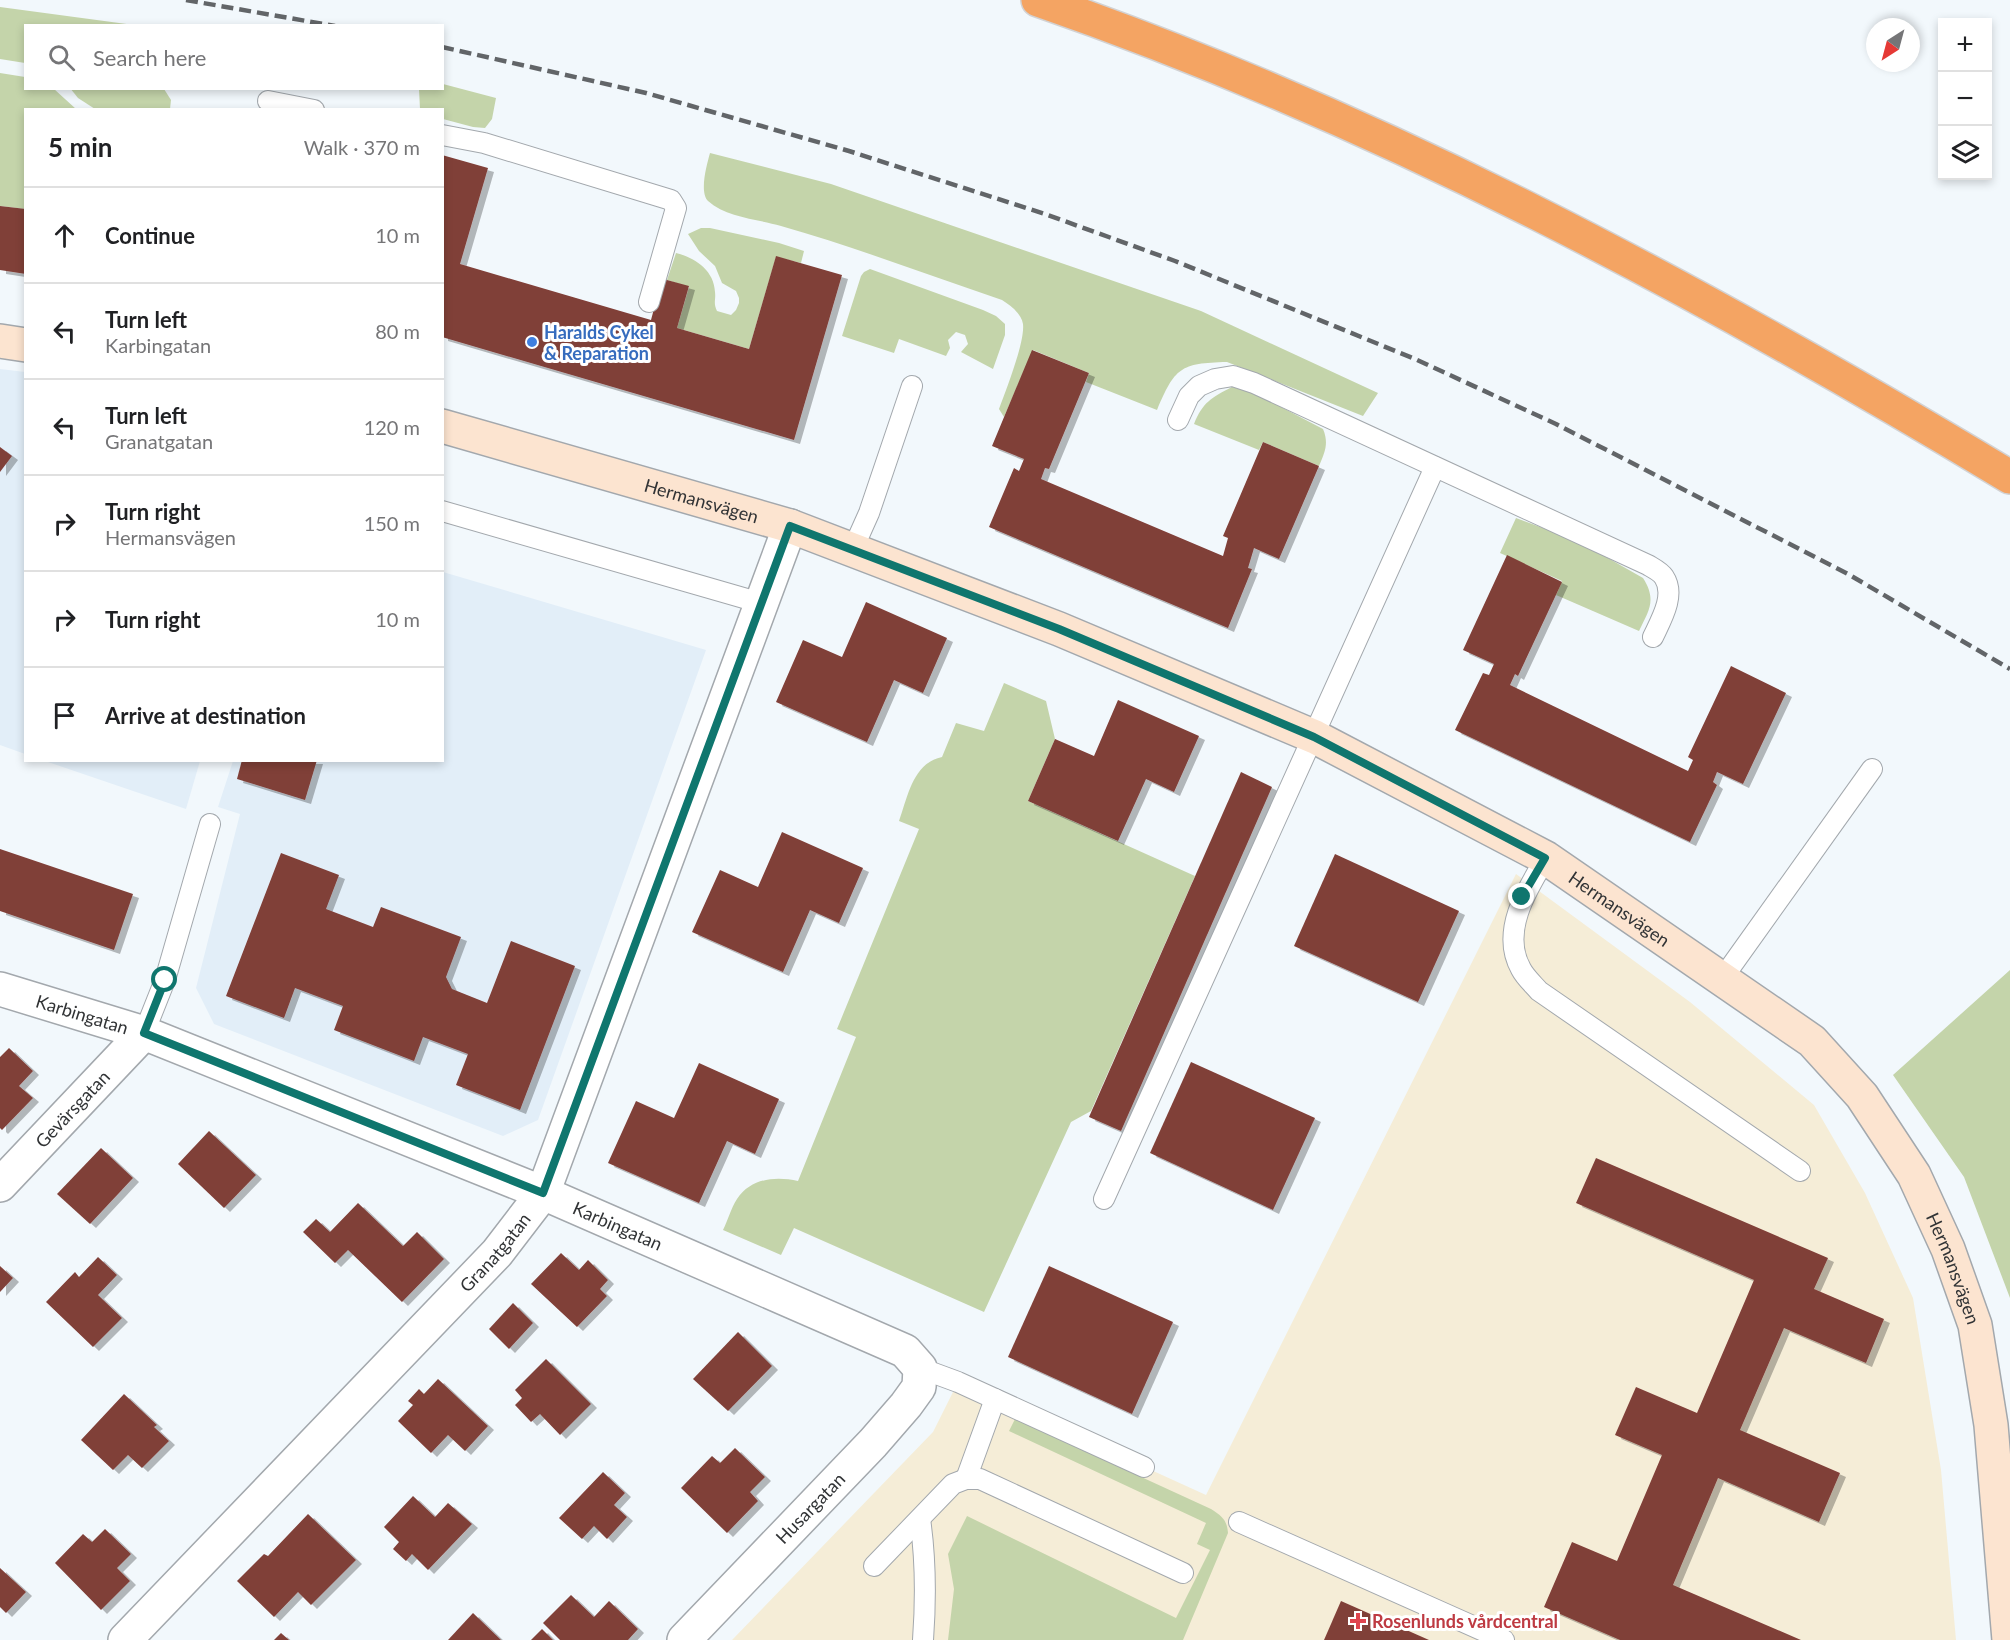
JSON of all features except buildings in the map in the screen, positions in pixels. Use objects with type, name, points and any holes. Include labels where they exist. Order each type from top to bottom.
[{"type":"highway","points":[[1038,0],[1182,54],[1295,101],[1401,148],[1517,204],[1723,311],[2010,477]]},
{"type":"street","points":[[0,341],[24,345]]},
{"type":"street","name":"Hermansvägen","points":[[444,427],[790,526],[1059,629],[1314,737],[1545,858],[1812,1041],[1862,1096],[1914,1175],[1948,1249],[1975,1325],[1991,1425],[2009,1640]]},
{"type":"street","name":"Granatgatan","points":[[125,1640],[497,1253],[543,1193],[790,526]]},
{"type":"street","name":"Karbingatan","points":[[0,989],[144,1033],[543,1193],[905,1351],[920,1368]]},
{"type":"street","name":"Gevärsgatan","points":[[0,1185],[144,1033]]},
{"type":"street","name":"Husargatan","points":[[684,1640],[865,1452],[906,1405],[920,1387],[920,1368]]},
{"type":"lane","points":[[268,101],[304,108]]},
{"type":"lane","points":[[444,135],[484,142],[671,200],[676,208],[649,302]]},
{"type":"lane","points":[[1178,420],[1189,396],[1199,386],[1215,379],[1233,376],[1435,467],[1648,565],[1664,576],[1668,589],[1668,602],[1653,637]]},
{"type":"lane","points":[[852,550],[869,513],[912,386]]},
{"type":"lane","points":[[1104,1199],[1435,467]]},
{"type":"lane","points":[[444,512],[761,603]]},
{"type":"lane","points":[[1722,979],[1872,769]]},
{"type":"lane","points":[[144,1033],[165,980],[210,824]]},
{"type":"lane","points":[[1545,858],[1522,897],[1516,922],[1514,949],[1521,969],[1539,991],[1800,1171]]},
{"type":"lane","points":[[920,1368],[995,1399],[1144,1467]]},
{"type":"lane","points":[[966,1479],[995,1399]]},
{"type":"lane","points":[[874,1566],[953,1484],[966,1479],[980,1479],[1183,1573]]},
{"type":"lane","points":[[920,1519],[926,1588],[923,1640]]},
{"type":"lane","points":[[1239,1522],[1504,1640]]},
{"type":"shaded area","points":[[0,369],[24,372],[24,754],[0,745]]},
{"type":"shaded area","points":[[444,572],[706,650],[538,1120],[503,1136],[214,1024],[196,988],[240,814],[218,807],[233,762],[444,762]]},
{"type":"shaded area","points":[[48,762],[200,762],[186,809]]},
{"type":"shaded area","points":[[1516,874],[1690,1002],[1814,1105],[1865,1193],[1913,1298],[1941,1470],[1956,1640],[732,1640],[933,1432],[958,1382],[1206,1495]]},
{"type":"green space","points":[[0,7],[127,24],[24,24],[24,63],[0,59]]},
{"type":"green space","points":[[0,73],[24,77],[24,90],[55,90],[75,108],[24,108],[24,209],[0,206]]},
{"type":"green space","points":[[444,84],[496,98],[492,119],[485,128],[444,119],[444,108],[420,108],[419,90],[444,90]]},
{"type":"green space","points":[[72,90],[165,90],[171,100],[170,108],[93,108],[78,98]]},
{"type":"green space","points":[[710,153],[831,184],[1201,311],[1378,393],[1363,416],[1227,362],[1211,363],[1199,364],[1181,371],[1169,385],[1157,410],[1086,382],[1089,373],[1033,350],[1004,417],[999,409],[1023,332],[1022,320],[1012,307],[1002,300],[864,252],[716,207],[705,197],[704,191],[704,178]]},
{"type":"green space","points":[[701,228],[779,243],[804,251],[801,263],[776,257],[749,349],[677,328],[689,287],[667,280],[676,253],[690,258],[707,271],[714,284],[717,311],[731,315],[739,303],[736,291],[722,283],[715,266],[699,251],[688,234]]},
{"type":"green space","points":[[870,269],[996,316],[1005,324],[1005,335],[993,369],[961,352],[968,344],[965,335],[956,332],[948,340],[950,348],[946,356],[899,339],[894,353],[842,336],[861,276]]},
{"type":"green space","points":[[1232,387],[1254,393],[1323,429],[1326,448],[1319,466],[1263,442],[1259,450],[1194,424],[1208,401]]},
{"type":"green space","points":[[1516,518],[1578,541],[1643,578],[1651,599],[1639,631],[1556,595],[1562,581],[1500,553]]},
{"type":"green space","points":[[1004,683],[1046,701],[1055,739],[1028,801],[1195,876],[1091,1111],[1071,1122],[984,1312],[794,1228],[781,1255],[723,1230],[737,1199],[749,1187],[764,1180],[798,1181],[856,1037],[837,1029],[919,829],[899,821],[909,791],[924,766],[942,757],[956,723],[984,731]]},
{"type":"green space","points":[[2010,970],[2010,1298],[1964,1177],[1893,1075]]},
{"type":"green space","points":[[1015,1419],[1211,1509],[1223,1519],[1228,1533],[1183,1640],[948,1640],[954,1589],[948,1554],[967,1516],[1176,1618],[1210,1550],[1197,1544],[1206,1523],[1009,1431]]},
{"type":"railway","points":[[186,0],[324,24]]},
{"type":"railway","points":[[444,47],[646,93],[849,151],[1045,214],[1175,261],[1415,359],[1556,424],[1848,574],[2010,669]]},
{"type":"place","name":"Haralds Cykel & Reparation","points":[[532,342]]},
{"type":"place","name":"Rosenlunds vårdcentral","points":[[1358,1621]]},
{"type":"route","points":[[165,980],[144,1033],[543,1193],[790,526],[1059,629],[1314,737],[1545,858],[1522,897]]}]
